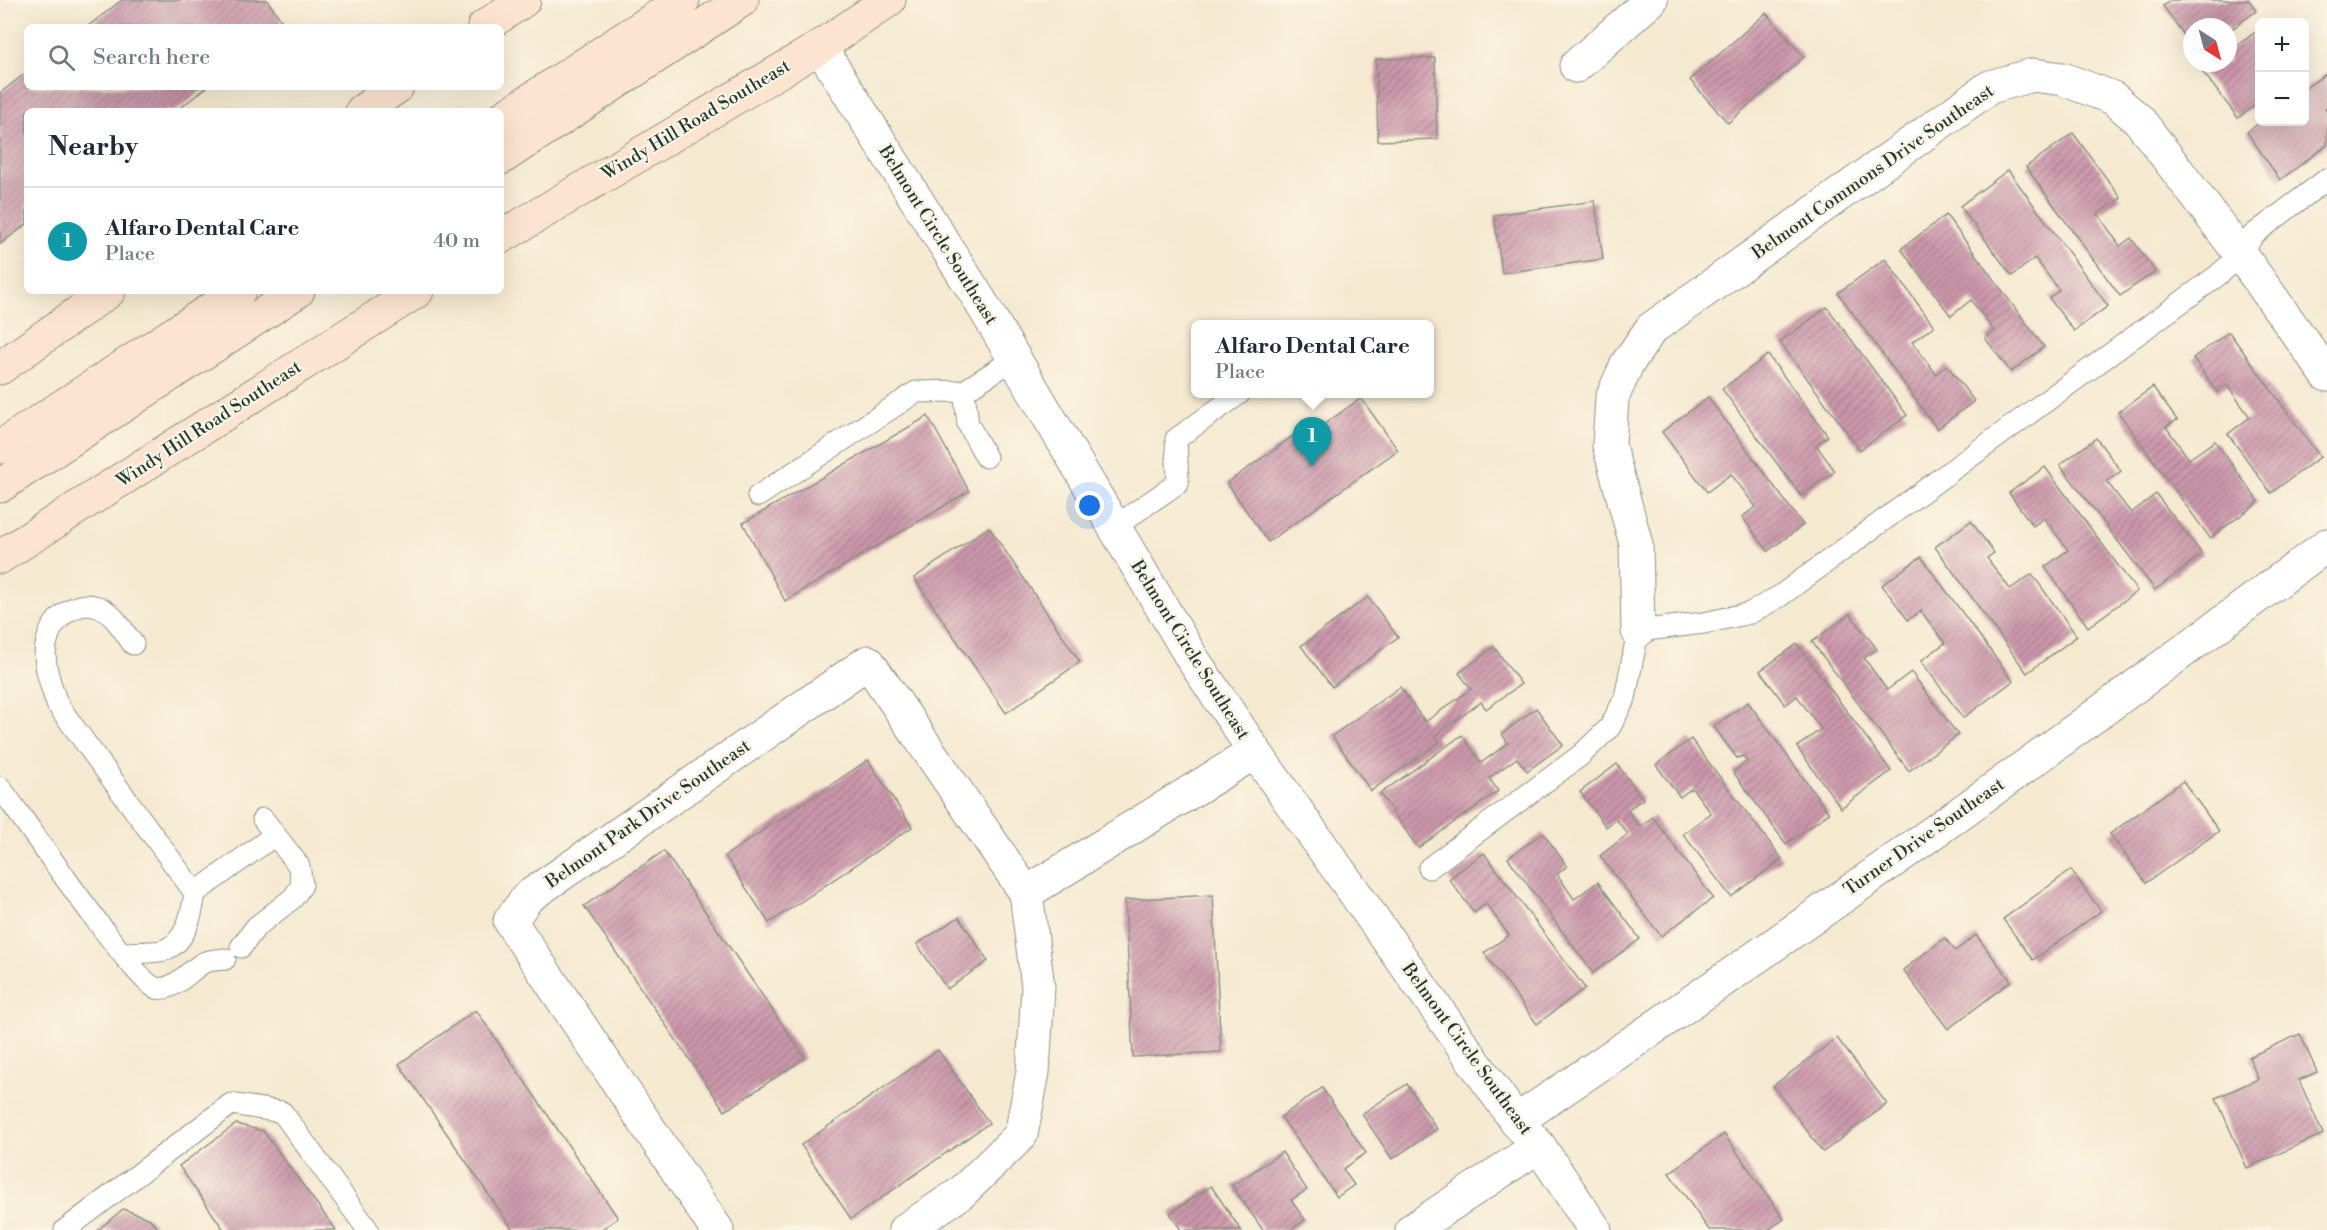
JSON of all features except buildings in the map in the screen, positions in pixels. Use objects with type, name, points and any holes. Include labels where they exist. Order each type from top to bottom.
[{"type":"street","points":[[504,117],[683,0]]},
{"type":"street","points":[[504,156],[742,0]]},
{"type":"street","name":"Windy Hill Road Southeast","points":[[504,235],[820,47],[889,0]]},
{"type":"street","points":[[1576,66],[1651,0]]},
{"type":"street","points":[[488,24],[518,2]]},
{"type":"street","name":"Belmont Circle Southeast","points":[[820,47],[976,294],[1191,658],[1516,1121],[1539,1146],[1595,1230]]},
{"type":"street","name":"Belmont Commons Drive Southeast","points":[[1638,631],[1636,544],[1609,445],[1612,398],[1627,364],[1651,329],[1990,87],[2033,75],[2063,79],[2113,98],[2139,120],[2241,255],[2327,375]]},
{"type":"street","points":[[366,108],[393,90]]},
{"type":"street","points":[[0,368],[105,294]]},
{"type":"street","points":[[0,447],[233,294]]},
{"type":"street","points":[[0,486],[293,294]]},
{"type":"street","name":"Windy Hill Road Southeast","points":[[0,557],[412,294]]},
{"type":"street","points":[[0,354],[37,342]]},
{"type":"street","name":"Turner Drive Southeast","points":[[1516,1121],[1726,978],[2164,666],[2327,545]]},
{"type":"street","name":"Belmont Park Drive Southeast","points":[[717,1230],[510,921],[528,897],[868,662],[1026,893],[1038,987],[1033,1072],[1021,1135],[961,1193],[905,1230]]},
{"type":"street","points":[[1026,893],[1255,752]]},
{"type":"street","points":[[1412,1230],[1539,1146]]},
{"type":"lane","points":[[1429,868],[1581,755],[1610,727],[1625,698],[1638,631],[1704,623],[1750,613],[1780,596],[2217,276],[2241,255],[2253,235],[2327,179]]},
{"type":"lane","points":[[758,496],[916,393],[964,391],[1014,359]]},
{"type":"lane","points":[[964,391],[968,424],[986,457]]},
{"type":"lane","points":[[1114,527],[1178,483],[1176,439],[1232,398]]},
{"type":"lane","points":[[133,644],[111,616],[99,607],[77,605],[61,616],[46,641],[46,671],[57,704],[195,893]]},
{"type":"lane","points":[[0,787],[122,953],[139,975],[154,988],[167,988],[256,927],[293,898],[302,885],[298,866],[269,827],[195,893],[192,914],[183,936],[163,951],[122,953]]},
{"type":"lane","points":[[65,1230],[231,1104],[282,1112],[368,1230]]},
{"type":"place","name":"Alfaro Dental Care","points":[[1312,467]]}]
